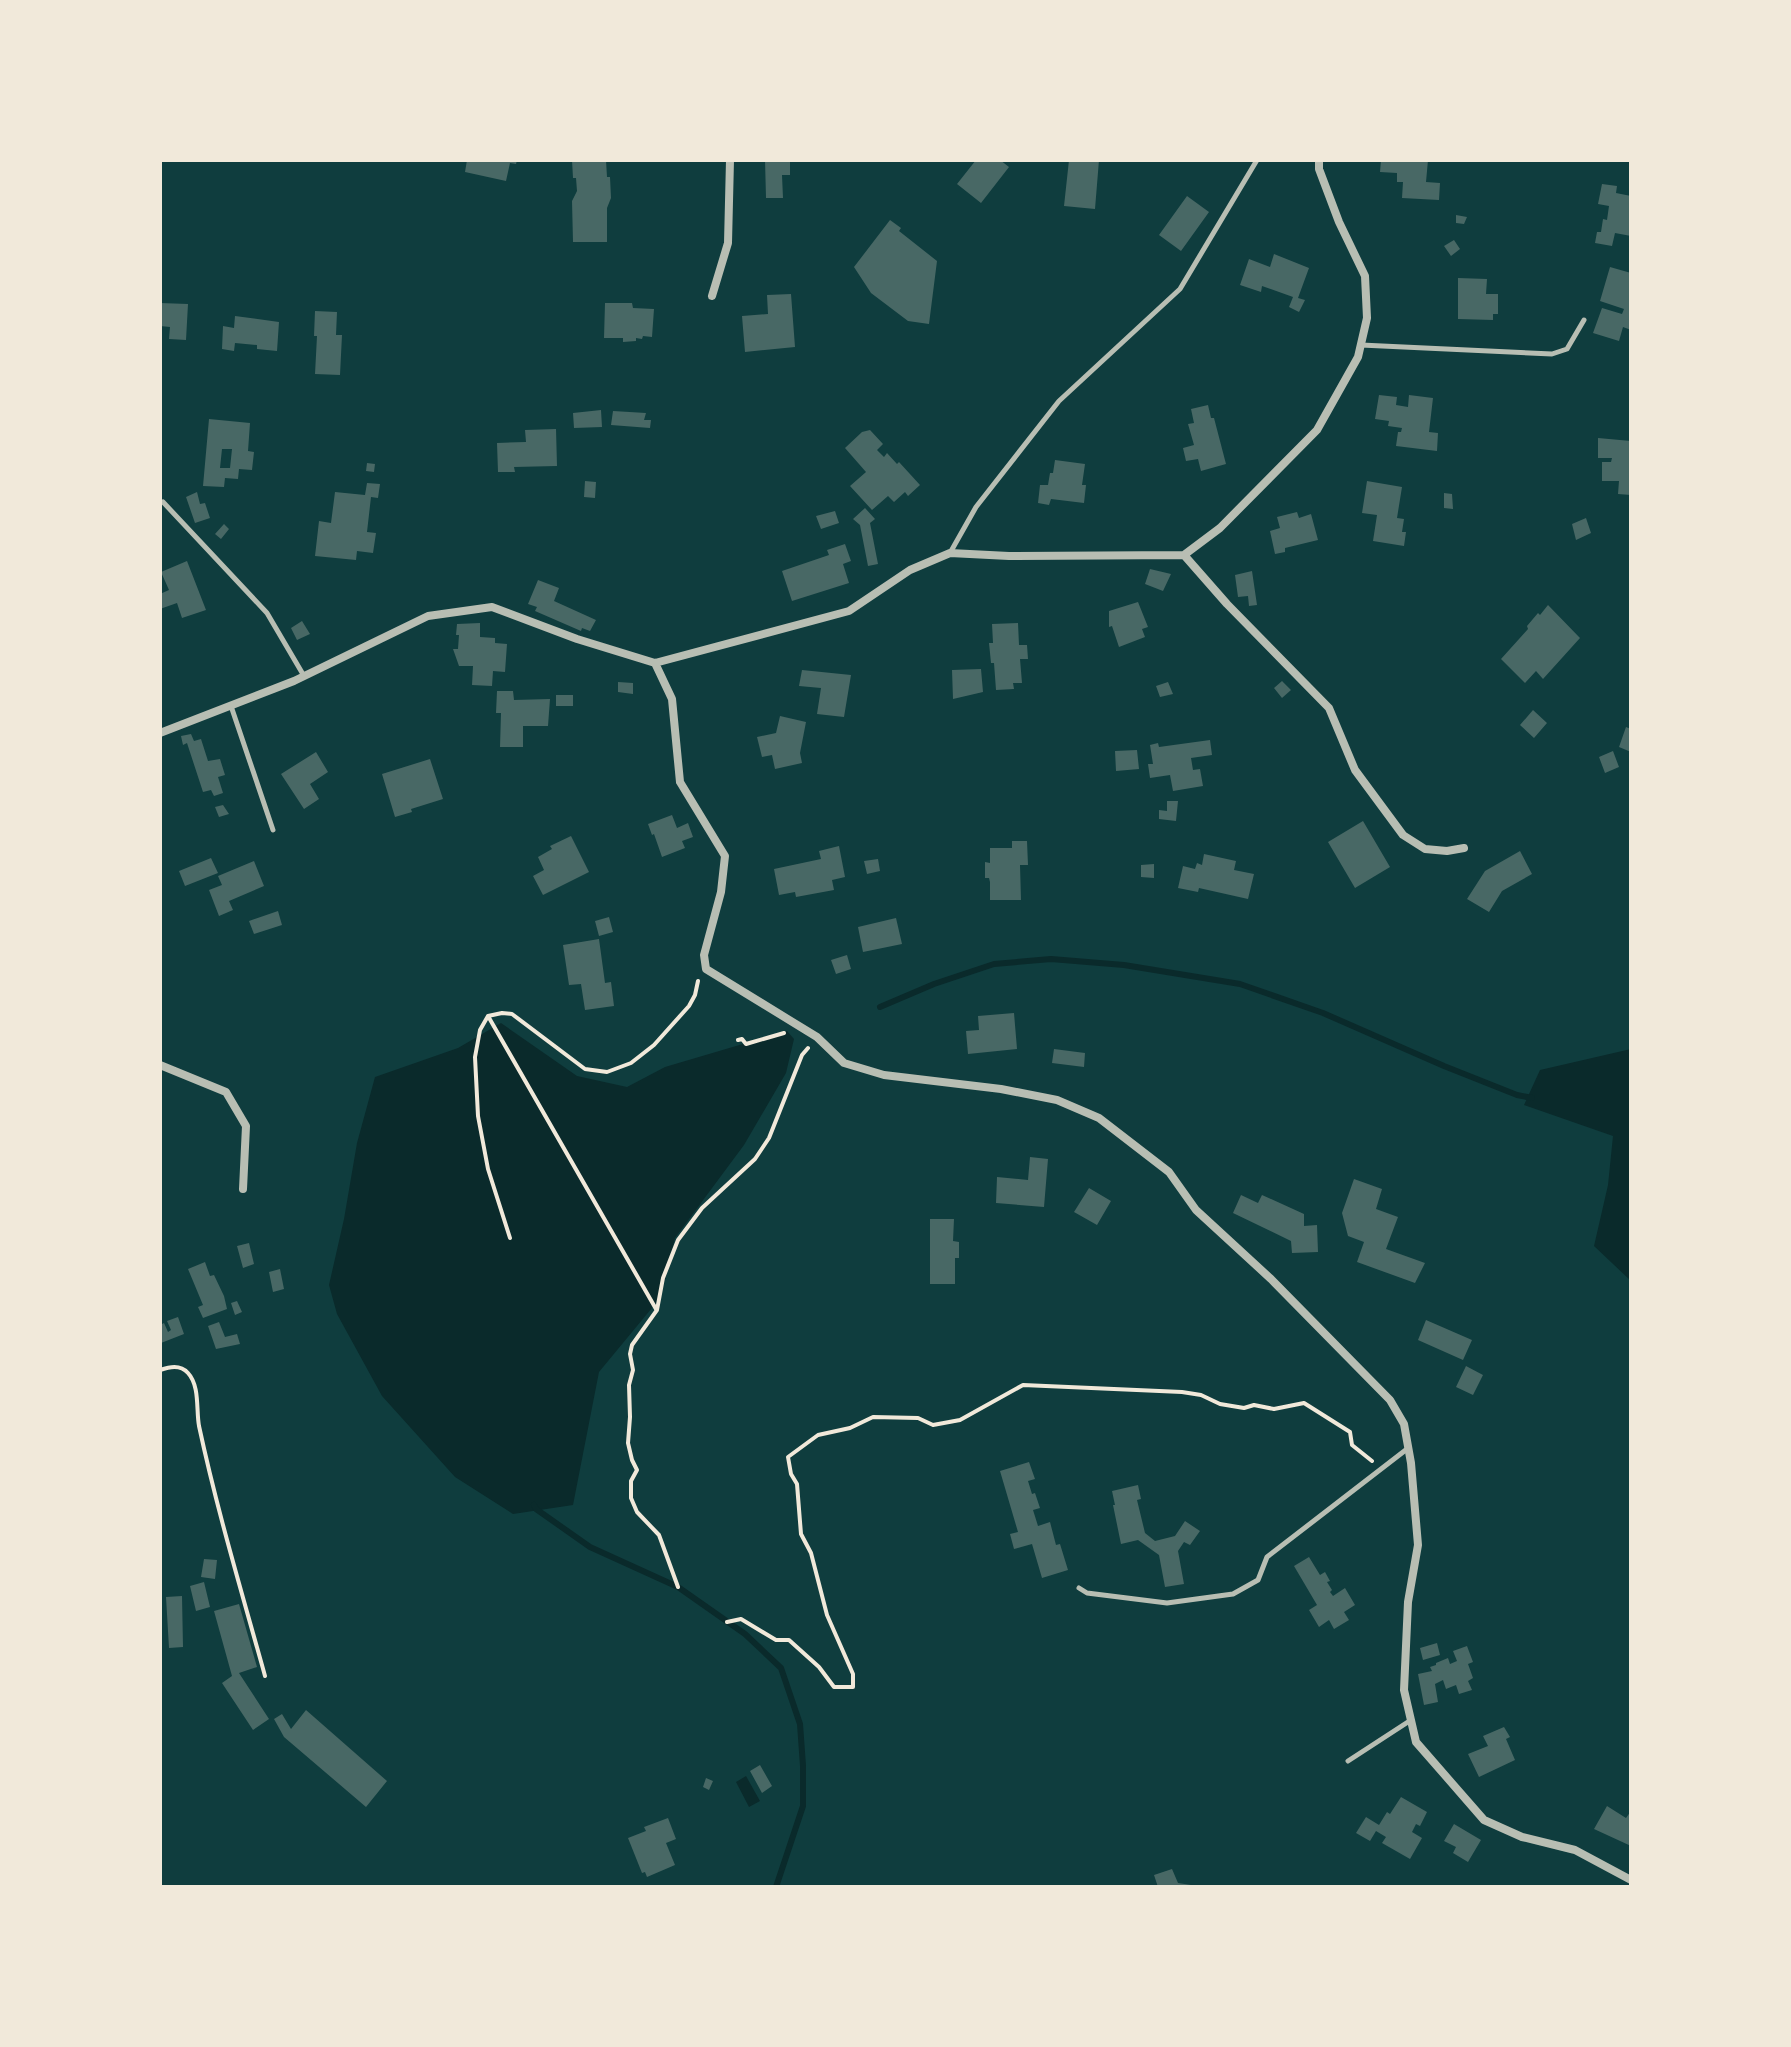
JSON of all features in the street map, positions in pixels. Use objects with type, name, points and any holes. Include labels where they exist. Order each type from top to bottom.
[{"type":"street","points":[[712,296],[728,243],[730,160]]},
{"type":"street","points":[[160,733],[304,676],[428,616],[492,607],[577,639],[655,663],[849,611],[910,570],[950,553],[1009,556],[1184,555],[1220,528],[1317,430],[1358,357],[1367,318],[1365,276],[1339,222],[1319,169],[1319,160]]},
{"type":"street","points":[[1184,555],[1227,604],[1329,708],[1355,770],[1403,835],[1425,849],[1447,851],[1464,848]]},
{"type":"street","points":[[655,663],[672,699],[680,782],[725,856],[721,892],[704,955],[706,969],[817,1037],[844,1063],[884,1075],[1001,1089],[1057,1100],[1099,1118],[1169,1172],[1196,1210],[1271,1279],[1390,1400],[1404,1424],[1411,1463],[1418,1545],[1408,1602],[1404,1690],[1416,1742],[1484,1820],[1522,1837],[1575,1850],[1631,1880]]},
{"type":"street","points":[[160,1065],[226,1092],[246,1126],[243,1189]]},
{"type":"lane","points":[[950,553],[976,507],[1059,401],[1180,289],[1257,160]]},
{"type":"lane","points":[[1360,345],[1552,354],[1567,349],[1584,320]]},
{"type":"lane","points":[[163,502],[267,613],[304,676]]},
{"type":"lane","points":[[231,705],[273,830]]},
{"type":"lane","points":[[1079,1588],[1087,1593],[1167,1603],[1233,1594],[1258,1580],[1267,1557],[1408,1448]]},
{"type":"lane","points":[[1348,1761],[1411,1720]]},
{"type":"path","points":[[510,1238],[488,1169],[478,1116],[475,1057],[480,1030],[488,1016],[512,1014],[585,1069],[607,1072],[631,1063],[654,1045],[689,1006],[700,976],[706,969]]},
{"type":"path","points":[[488,1016],[657,1310]]},
{"type":"path","points":[[738,1040],[742,1039],[746,1044],[802,1027]]},
{"type":"path","points":[[678,1587],[659,1535],[637,1512],[631,1498],[631,1481],[637,1470],[628,1443],[632,1345],[657,1310],[663,1278],[678,1240],[702,1208],[755,1159],[769,1138],[802,1055],[817,1037]]},
{"type":"path","points":[[160,1370],[174,1366],[187,1371],[194,1385],[199,1424],[265,1676]]},
{"type":"path","points":[[727,1622],[741,1619],[776,1640],[789,1640],[819,1667],[834,1687],[853,1687],[853,1674],[827,1615],[811,1553],[801,1534],[797,1484],[791,1474],[788,1457],[818,1435],[850,1428],[873,1417],[918,1418],[933,1425],[960,1420],[1023,1385],[1182,1392],[1244,1408],[1254,1405],[1274,1409],[1304,1403],[1350,1432],[1352,1445],[1368,1459],[1385,1466]]},
{"type":"water","points":[[501,1023],[577,1076],[627,1087],[665,1067],[787,1031],[794,1039],[786,1073],[744,1145],[675,1238],[661,1297],[599,1372],[573,1505],[513,1514],[455,1477],[382,1396],[337,1314],[329,1285],[357,1143],[375,1077],[458,1048]]},
{"type":"water","points":[[1631,1049],[1631,1281],[1594,1246],[1608,1185],[1613,1136],[1524,1105],[1540,1070]]},
{"type":"water","points":[[746,1776],[760,1801],[749,1807],[736,1782]]},
{"type":"building","points":[[467,160],[517,160],[516,164],[510,163],[506,181],[465,172]]},
{"type":"building","points":[[572,160],[606,160],[611,198],[607,208],[607,242],[573,242],[572,201],[577,191]]},
{"type":"building","points":[[765,160],[790,160],[790,175],[782,175],[783,198],[766,198]]},
{"type":"building","points":[[976,160],[1000,160],[1009,167],[981,203],[957,184]]},
{"type":"building","points":[[1069,160],[1099,160],[1095,209],[1064,206]]},
{"type":"building","points":[[1381,160],[1428,160],[1426,182],[1440,183],[1439,200],[1402,198],[1403,182],[1397,182],[1397,173],[1380,172]]},
{"type":"building","points":[[1602,184],[1617,186],[1616,193],[1631,196],[1631,236],[1615,233],[1612,246],[1595,243],[1603,219],[1607,220],[1609,206],[1598,204]]},
{"type":"building","points":[[1187,196],[1209,212],[1181,251],[1159,235]]},
{"type":"building","points":[[1456,215],[1467,217],[1464,224],[1456,223]]},
{"type":"building","points":[[890,220],[937,261],[929,324],[908,321],[871,293],[854,267]]},
{"type":"building","points":[[1454,240],[1460,249],[1451,256],[1444,246]]},
{"type":"building","points":[[1274,254],[1309,268],[1298,298],[1305,300],[1299,312],[1289,307],[1293,297],[1262,286],[1261,292],[1240,285],[1249,259],[1270,267]]},
{"type":"building","points":[[1610,267],[1631,273],[1631,330],[1623,327],[1619,341],[1593,333],[1602,308],[1622,314],[1624,309],[1600,301]]},
{"type":"building","points":[[1458,278],[1487,279],[1486,294],[1498,294],[1498,314],[1493,314],[1493,320],[1458,319]]},
{"type":"building","points":[[791,294],[795,347],[745,352],[742,316],[768,314],[767,295]]},
{"type":"building","points":[[160,303],[188,304],[186,340],[169,339],[170,327],[160,326]]},
{"type":"building","points":[[605,303],[632,303],[633,308],[654,309],[652,337],[643,336],[642,339],[636,338],[636,341],[623,342],[623,338],[604,338]]},
{"type":"building","points":[[315,311],[337,312],[336,335],[342,335],[340,375],[315,374]]},
{"type":"building","points":[[235,316],[279,322],[277,351],[235,343],[234,351],[222,349],[223,326],[234,328]]},
{"type":"building","points":[[1379,395],[1397,397],[1396,405],[1408,407],[1409,395],[1433,398],[1429,432],[1438,433],[1437,451],[1396,446],[1398,432],[1402,428],[1388,426],[1389,421],[1375,419]]},
{"type":"building","points":[[1208,405],[1226,464],[1201,471],[1198,459],[1186,461],[1183,448],[1194,445],[1188,424],[1194,423],[1191,409]]},
{"type":"building","points":[[601,410],[602,427],[574,428],[573,413]]},
{"type":"building","points":[[613,411],[646,413],[644,420],[651,420],[650,428],[611,425]]},
{"type":"building","points":[[209,419],[250,423],[248,451],[254,452],[252,470],[239,469],[238,479],[225,478],[224,487],[203,486]],"holes":[[[222,449],[232,449],[230,468],[220,468]]]},
{"type":"building","points":[[556,429],[557,466],[514,467],[515,472],[498,472],[497,443],[526,442],[525,430]]},
{"type":"building","points":[[870,430],[883,444],[877,450],[884,457],[887,453],[897,464],[899,462],[920,485],[908,496],[905,492],[894,502],[888,496],[872,510],[850,486],[866,472],[845,448],[862,432]]},
{"type":"building","points":[[1598,438],[1631,441],[1631,495],[1618,494],[1619,481],[1602,481],[1602,462],[1611,462],[1612,458],[1598,458]]},
{"type":"building","points":[[1055,460],[1085,464],[1082,485],[1086,485],[1084,503],[1051,499],[1049,505],[1038,503],[1040,485],[1048,485]]},
{"type":"building","points":[[367,463],[375,464],[374,472],[366,471]]},
{"type":"building","points":[[585,481],[596,482],[595,498],[584,497]]},
{"type":"building","points":[[1367,481],[1402,487],[1397,518],[1404,519],[1404,546],[1373,541],[1377,515],[1362,513]]},
{"type":"building","points":[[367,483],[380,484],[378,498],[371,497],[367,532],[376,533],[373,553],[357,551],[356,560],[315,556],[319,521],[331,523],[335,492],[365,495]]},
{"type":"building","points":[[197,492],[200,504],[205,503],[210,518],[195,523],[186,497]]},
{"type":"building","points":[[1444,493],[1452,494],[1453,509],[1444,508]]},
{"type":"building","points":[[865,508],[875,519],[870,523],[878,564],[868,566],[860,525],[853,519]]},
{"type":"building","points":[[835,511],[839,523],[821,529],[816,516]]},
{"type":"building","points":[[1297,512],[1299,518],[1311,514],[1318,540],[1285,548],[1285,552],[1275,554],[1270,531],[1280,528],[1277,517]]},
{"type":"building","points":[[1586,518],[1591,533],[1576,540],[1572,524]]},
{"type":"building","points":[[224,524],[229,529],[221,539],[215,534]]},
{"type":"building","points":[[845,544],[851,561],[843,564],[849,583],[792,601],[782,571],[829,555],[827,550]]},
{"type":"building","points":[[187,561],[206,610],[182,618],[177,603],[160,609],[160,594],[169,590],[161,572]]},
{"type":"building","points":[[1150,569],[1171,574],[1163,591],[1145,584]]},
{"type":"building","points":[[1252,571],[1257,605],[1249,606],[1248,596],[1238,597],[1235,575]]},
{"type":"building","points":[[538,580],[559,588],[554,601],[596,620],[590,631],[582,628],[581,631],[535,611],[537,607],[528,604]]},
{"type":"building","points":[[1138,602],[1148,627],[1142,629],[1145,637],[1119,647],[1112,626],[1109,627],[1109,611]]},
{"type":"building","points":[[1548,605],[1580,638],[1543,679],[1536,671],[1525,683],[1501,659]]},
{"type":"building","points":[[302,621],[310,634],[297,640],[291,628]]},
{"type":"building","points":[[480,623],[480,637],[495,638],[495,643],[507,644],[505,672],[493,671],[492,686],[472,685],[473,666],[459,666],[453,649],[458,649],[457,624]]},
{"type":"building","points":[[1018,623],[1019,645],[1027,645],[1028,659],[1020,659],[1022,683],[1013,683],[1014,689],[996,690],[989,643],[993,643],[992,624]]},
{"type":"building","points":[[981,669],[983,692],[953,699],[952,670]]},
{"type":"building","points":[[802,670],[851,675],[844,717],[817,714],[821,688],[799,686]]},
{"type":"building","points":[[1282,681],[1291,690],[1282,698],[1274,688]]},
{"type":"building","points":[[618,682],[633,683],[633,694],[618,692]]},
{"type":"building","points":[[1168,682],[1173,694],[1160,697],[1156,686]]},
{"type":"building","points":[[497,691],[513,691],[514,700],[550,699],[548,726],[523,726],[523,747],[500,747],[501,713],[496,713]]},
{"type":"building","points":[[556,695],[573,695],[573,706],[556,706]]},
{"type":"building","points":[[1533,710],[1547,723],[1534,738],[1520,725]]},
{"type":"building","points":[[780,716],[806,722],[800,753],[802,763],[775,769],[772,755],[762,757],[757,737],[776,733]]},
{"type":"building","points":[[1626,727],[1631,729],[1631,752],[1619,747]]},
{"type":"building","points":[[191,734],[194,741],[201,739],[208,761],[220,759],[225,775],[218,777],[223,793],[214,796],[211,790],[203,792],[187,743],[183,745],[181,736]]},
{"type":"building","points":[[1210,740],[1212,755],[1191,758],[1193,770],[1200,769],[1203,786],[1173,791],[1170,775],[1150,778],[1148,764],[1153,764],[1150,745],[1158,743],[1159,747]]},
{"type":"building","points":[[1137,750],[1139,769],[1116,771],[1115,751]]},
{"type":"building","points":[[1613,751],[1619,767],[1605,773],[1599,757]]},
{"type":"building","points":[[316,752],[328,772],[310,784],[319,799],[304,809],[281,774]]},
{"type":"building","points":[[430,759],[443,799],[395,817],[382,774]]},
{"type":"building","points":[[1167,801],[1178,801],[1176,821],[1159,819],[1159,810],[1167,811]]},
{"type":"building","points":[[223,805],[229,814],[219,817],[215,807]]},
{"type":"building","points":[[672,815],[677,828],[688,823],[693,837],[682,841],[685,848],[662,857],[648,824]]},
{"type":"building","points":[[1363,821],[1390,867],[1355,888],[1328,842]]},
{"type":"building","points":[[571,836],[589,872],[543,895],[533,876],[544,870],[538,857],[552,849],[550,846]]},
{"type":"building","points":[[1012,841],[1027,841],[1028,865],[1020,865],[1021,900],[990,900],[985,862],[990,863],[990,848],[1012,848]]},
{"type":"building","points":[[839,846],[845,877],[832,880],[834,890],[796,897],[795,892],[779,895],[774,869],[821,859],[819,851]]},
{"type":"building","points":[[1520,851],[1532,874],[1502,891],[1489,912],[1467,899],[1485,871]]},
{"type":"building","points":[[1204,854],[1236,861],[1234,870],[1254,874],[1248,899],[1199,888],[1198,892],[1178,888],[1183,866],[1195,869],[1197,863],[1202,865]]},
{"type":"building","points":[[211,858],[218,873],[185,886],[179,871]]},
{"type":"building","points":[[878,859],[880,871],[867,874],[864,861]]},
{"type":"building","points":[[254,861],[264,886],[229,901],[233,910],[219,916],[209,890],[222,885],[218,876]]},
{"type":"building","points":[[1154,864],[1154,878],[1141,877],[1141,865]]},
{"type":"building","points":[[278,911],[282,925],[254,934],[249,921]]},
{"type":"building","points":[[609,917],[613,932],[599,936],[595,921]]},
{"type":"building","points":[[896,918],[902,944],[863,952],[858,927]]},
{"type":"building","points":[[599,939],[605,983],[611,982],[614,1006],[585,1010],[581,984],[569,985],[563,945]]},
{"type":"building","points":[[847,955],[851,969],[836,974],[831,960]]},
{"type":"building","points":[[1014,1013],[1017,1049],[968,1054],[966,1031],[979,1030],[978,1016]]},
{"type":"building","points":[[1054,1049],[1085,1053],[1084,1067],[1052,1063]]},
{"type":"building","points":[[1030,1157],[1048,1159],[1044,1207],[996,1203],[997,1177],[1028,1180]]},
{"type":"building","points":[[1354,1179],[1382,1189],[1376,1209],[1398,1217],[1386,1249],[1425,1263],[1415,1283],[1357,1262],[1364,1242],[1348,1236],[1342,1213]]},
{"type":"building","points":[[1089,1188],[1111,1201],[1097,1225],[1074,1212]]},
{"type":"building","points":[[1241,1195],[1258,1203],[1262,1195],[1304,1214],[1304,1226],[1317,1225],[1318,1252],[1292,1253],[1291,1241],[1233,1213]]},
{"type":"building","points":[[930,1219],[954,1219],[953,1241],[959,1242],[959,1258],[955,1258],[955,1284],[930,1284]]},
{"type":"building","points":[[249,1243],[254,1264],[243,1268],[237,1246]]},
{"type":"building","points":[[205,1262],[210,1276],[214,1275],[224,1296],[227,1309],[203,1318],[198,1307],[203,1305],[188,1269]]},
{"type":"building","points":[[280,1269],[284,1289],[273,1292],[269,1272]]},
{"type":"building","points":[[237,1301],[242,1312],[235,1315],[231,1303]]},
{"type":"building","points":[[178,1317],[184,1334],[161,1343],[160,1325],[164,1323],[168,1332],[171,1330],[167,1321]]},
{"type":"building","points":[[1426,1320],[1472,1340],[1463,1360],[1418,1340]]},
{"type":"building","points":[[219,1322],[225,1337],[237,1334],[240,1344],[216,1349],[208,1326]]},
{"type":"building","points":[[1466,1366],[1483,1375],[1473,1395],[1456,1387]]},
{"type":"building","points":[[1029,1462],[1035,1479],[1028,1481],[1040,1508],[1033,1510],[1038,1526],[1050,1522],[1056,1545],[1060,1544],[1068,1570],[1042,1578],[1032,1544],[1014,1549],[1010,1534],[1018,1532],[1000,1471]]},
{"type":"building","points":[[1138,1485],[1141,1499],[1137,1500],[1145,1533],[1155,1541],[1175,1536],[1185,1521],[1200,1531],[1190,1545],[1184,1542],[1178,1551],[1184,1584],[1165,1587],[1159,1555],[1138,1540],[1121,1544],[1112,1491]]},
{"type":"building","points":[[1309,1557],[1320,1575],[1325,1572],[1333,1596],[1345,1588],[1355,1605],[1344,1612],[1349,1620],[1334,1629],[1329,1620],[1319,1627],[1309,1610],[1317,1605],[1294,1566]]},
{"type":"building","points":[[204,1559],[217,1560],[215,1579],[201,1577]]},
{"type":"building","points":[[204,1582],[210,1607],[196,1611],[190,1586]]},
{"type":"building","points":[[182,1596],[183,1647],[169,1648],[166,1597]]},
{"type":"building","points":[[239,1604],[257,1667],[239,1673],[269,1719],[253,1730],[222,1683],[232,1676],[214,1611]]},
{"type":"building","points":[[1437,1643],[1440,1655],[1423,1660],[1420,1648]]},
{"type":"building","points":[[1467,1646],[1473,1662],[1468,1664],[1473,1678],[1468,1681],[1472,1690],[1459,1694],[1456,1685],[1446,1689],[1443,1680],[1435,1684],[1438,1702],[1424,1705],[1418,1674],[1432,1671],[1430,1667],[1448,1658],[1450,1664],[1457,1661],[1453,1651]]},
{"type":"building","points":[[306,1710],[387,1781],[366,1807],[284,1737],[274,1719],[282,1714],[291,1729]]},
{"type":"building","points":[[1504,1727],[1510,1737],[1506,1739],[1515,1760],[1479,1777],[1468,1754],[1488,1746],[1483,1736]]},
{"type":"building","points":[[760,1765],[772,1786],[762,1793],[750,1771]]},
{"type":"building","points":[[706,1778],[713,1781],[709,1790],[703,1787]]},
{"type":"building","points":[[1401,1797],[1427,1812],[1420,1826],[1416,1824],[1412,1832],[1422,1838],[1410,1859],[1382,1843],[1386,1837],[1376,1831],[1370,1841],[1356,1833],[1366,1817],[1379,1825]]},
{"type":"building","points":[[1607,1806],[1626,1818],[1631,1811],[1631,1846],[1594,1829]]},
{"type":"building","points":[[668,1818],[676,1839],[666,1843],[675,1865],[647,1877],[645,1872],[642,1873],[628,1838],[646,1831],[644,1827]]},
{"type":"building","points":[[1454,1824],[1481,1840],[1468,1862],[1453,1853],[1456,1847],[1444,1841]]},
{"type":"building","points":[[1172,1869],[1178,1883],[1191,1887],[1158,1887],[1154,1875]]},
{"type":"waterway","points":[[880,1007],[934,984],[994,964],[1051,959],[1124,965],[1240,984],[1323,1013],[1444,1066],[1532,1098]]},
{"type":"waterway","points":[[534,1505],[590,1547],[678,1587],[745,1634],[781,1668],[800,1724],[803,1806],[776,1887]]}]
